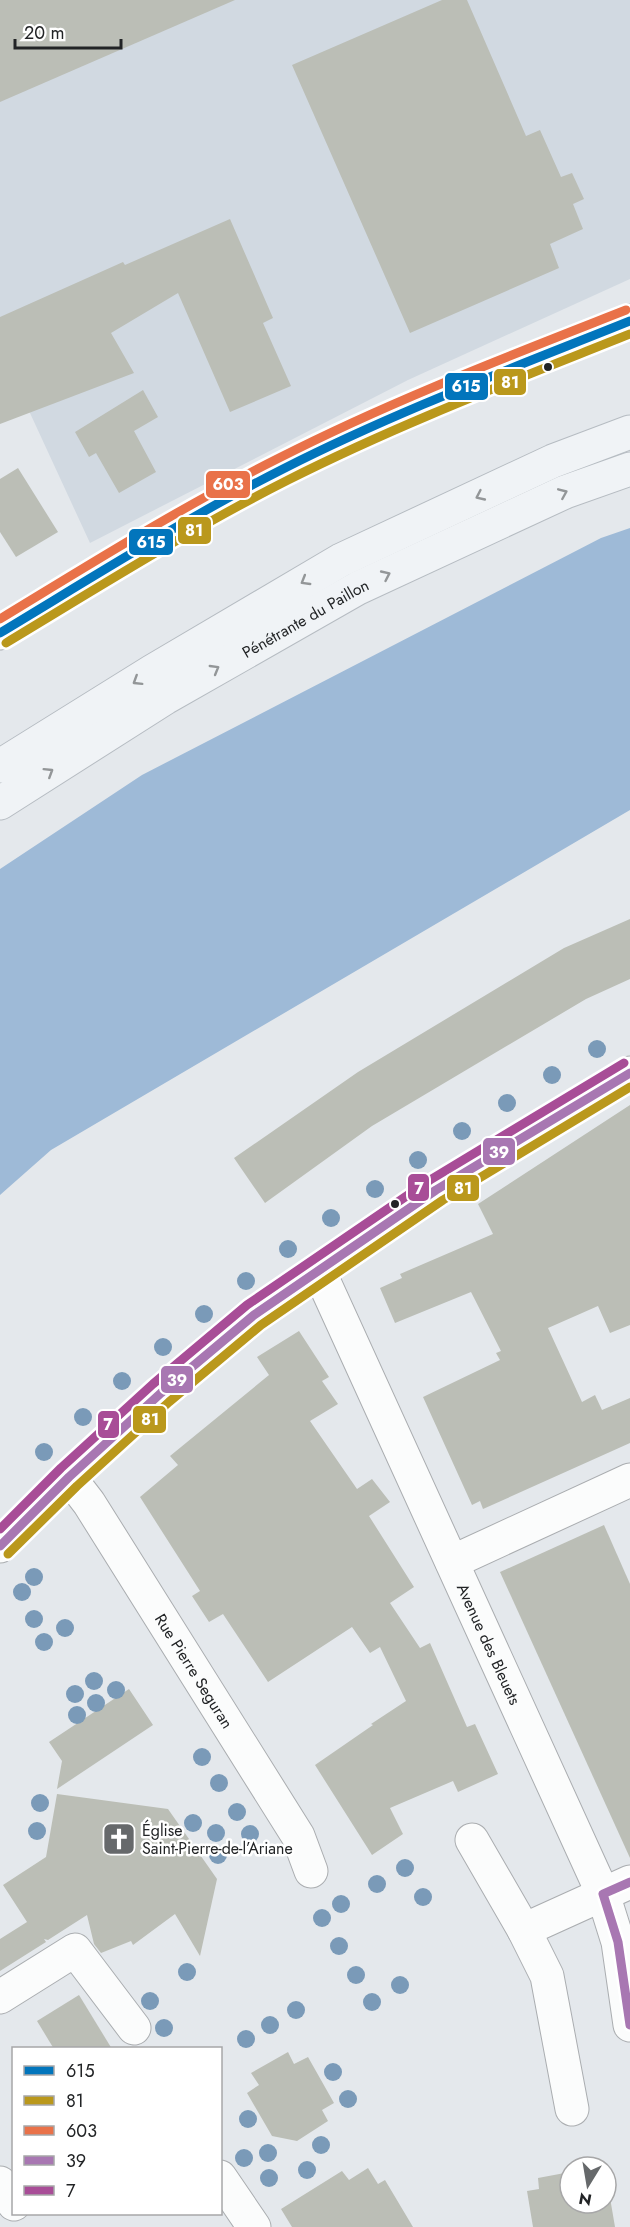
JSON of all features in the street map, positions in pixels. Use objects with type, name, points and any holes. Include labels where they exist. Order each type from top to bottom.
[{"type":"main road","name":"Pénétrante du Paillon","points":[[0,766],[151,672],[340,560],[554,461],[630,432]]},
{"type":"main road","name":"Pénétrante du Paillon","points":[[0,803],[165,698],[358,588],[565,492],[630,469]]},
{"type":"street","points":[[0,633],[188,520],[284,469],[421,405],[630,321]]},
{"type":"street","points":[[0,1546],[69,1477],[161,1393],[254,1315],[436,1190],[630,1073]]},
{"type":"street","name":"Avenue des Bleuets","points":[[319,1271],[452,1562],[616,1888],[618,1942],[630,2025]]},
{"type":"street","name":"Rue Pierre Seguran","points":[[69,1477],[89,1503],[298,1836],[311,1870]]},
{"type":"street","points":[[452,1562],[630,1480]]},
{"type":"street","points":[[472,1840],[524,1930],[547,1976],[573,2109]]},
{"type":"street","points":[[524,1930],[616,1888]]},
{"type":"street","points":[[0,1997],[75,1950],[134,2028]]},
{"type":"street","points":[[222,2180],[254,2227]]},
{"type":"street","points":[[0,2183],[12,2201]]},
{"type":"shaded area","points":[[0,0],[630,0],[630,279],[408,380],[90,543],[0,348]]},
{"type":"water","points":[[630,528],[630,810],[51,1150],[0,1195],[0,869],[142,775],[601,538]]},
{"type":"building","points":[[0,0],[235,0],[0,102]]},
{"type":"building","points":[[442,0],[467,0],[526,136],[540,130],[561,177],[572,173],[584,199],[573,204],[583,229],[550,244],[559,268],[410,333],[292,65]]},
{"type":"building","points":[[230,219],[273,318],[263,323],[291,386],[230,412],[178,293],[111,333],[134,373],[0,424],[0,317],[123,262],[125,265]]},
{"type":"building","points":[[143,390],[158,417],[134,431],[156,472],[119,493],[96,453],[89,457],[75,432]]},
{"type":"building","points":[[18,468],[58,532],[16,557],[0,532],[0,479]]},
{"type":"building","points":[[630,919],[630,979],[586,999],[372,1126],[265,1203],[234,1158],[358,1072],[564,948]]},
{"type":"building","points":[[630,1105],[630,1325],[610,1333],[598,1306],[548,1328],[582,1402],[595,1395],[602,1410],[630,1398],[630,1443],[483,1509],[480,1501],[472,1505],[423,1397],[500,1360],[496,1353],[501,1351],[471,1292],[395,1323],[380,1288],[402,1278],[400,1274],[493,1234],[478,1204]]},
{"type":"building","points":[[299,1331],[329,1377],[322,1381],[338,1404],[310,1421],[357,1489],[372,1479],[390,1502],[369,1516],[414,1587],[390,1603],[420,1648],[430,1643],[467,1727],[475,1724],[498,1774],[458,1792],[453,1781],[390,1808],[403,1834],[372,1855],[315,1765],[406,1701],[380,1647],[370,1653],[352,1627],[268,1682],[223,1614],[209,1622],[192,1596],[200,1591],[140,1497],[178,1465],[170,1456],[269,1375],[257,1357]]},
{"type":"building","points":[[604,1525],[630,1584],[630,1858],[500,1572]]},
{"type":"building","points":[[129,1689],[153,1725],[57,1789],[62,1761],[49,1742]]},
{"type":"building","name":"Église Saint-Pierre-de-l’Ariane","points":[[57,1794],[168,1809],[217,1879],[200,1956],[175,1914],[133,1945],[131,1941],[101,1953],[94,1944],[87,1915],[48,1940],[44,1939],[46,1942],[0,1971],[0,1939],[27,1922],[3,1885],[46,1857]]},
{"type":"building","points":[[79,1995],[111,2047],[53,2047],[37,2021]]},
{"type":"building","points":[[288,2052],[294,2064],[308,2057],[334,2103],[322,2110],[328,2121],[297,2141],[272,2136],[247,2093],[259,2085],[251,2073]]},
{"type":"building","points":[[368,2168],[378,2184],[385,2180],[413,2227],[292,2227],[281,2209],[342,2171],[349,2180]]},
{"type":"building","points":[[558,2174],[558,2215],[613,2215],[615,2227],[533,2227],[527,2191],[539,2189],[538,2178]]},
{"type":"transit line","name":"603","points":[[0,619],[173,515],[243,476],[321,437],[407,398],[626,310]]},
{"type":"transit line","name":"615","points":[[0,633],[175,528],[325,448],[498,373],[630,321]]},
{"type":"transit line","name":"81","points":[[6,643],[181,538],[288,480],[415,421],[630,334]]},
{"type":"transit line","name":"7","points":[[0,1529],[61,1468],[153,1384],[247,1305],[430,1180],[624,1063]]},
{"type":"transit line","name":"39","points":[[0,1546],[69,1477],[161,1393],[254,1315],[436,1190],[630,1073]]},
{"type":"transit line","name":"81","points":[[8,1554],[77,1486],[169,1402],[261,1325],[443,1200],[630,1087]]},
{"type":"transit line","name":"39","points":[[630,1882],[603,1894],[618,1942],[630,2025]]},
{"type":"place","name":"Église Saint-Pierre-de-l’Ariane","points":[[119,1839]]}]
